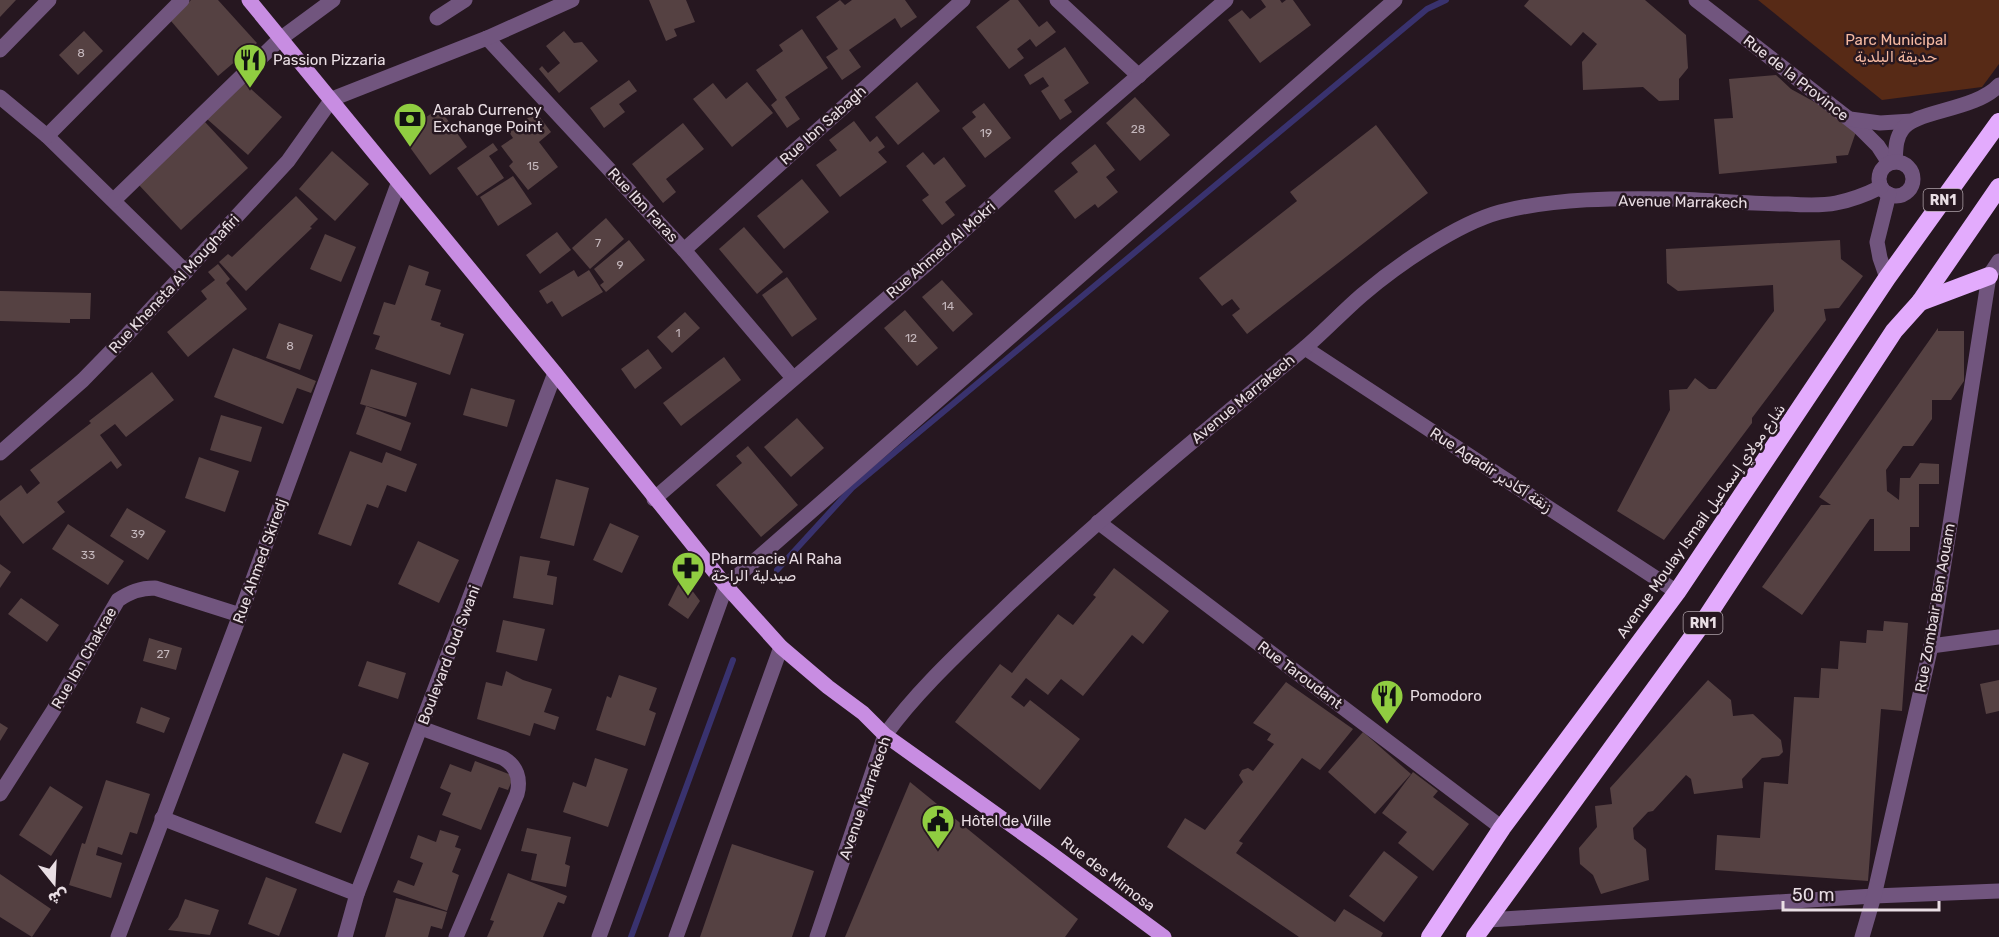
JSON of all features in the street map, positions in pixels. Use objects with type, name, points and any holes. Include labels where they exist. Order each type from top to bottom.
[{"type":"highway","name":"Avenue Moulay Ismail شارع مولاي إسماعيل","points":[[1430,937],[1502,828],[1677,592],[1887,278],[1999,122]]},
{"type":"highway","name":"RN1","points":[[1475,937],[1704,621],[1894,331],[1920,302],[1999,187]]},
{"type":"highway","points":[[1920,302],[1994,269]]},
{"type":"main road","name":"Rue des Mimosa","points":[[249,0],[555,373],[654,499],[726,586],[781,647],[863,713],[885,735],[1164,937]]},
{"type":"street","points":[[0,50],[49,0]]},
{"type":"street","points":[[46,136],[182,0]]},
{"type":"street","points":[[114,200],[280,39],[333,0]]},
{"type":"street","points":[[437,18],[465,0]]},
{"type":"street","name":"Rue Ibn Sabagh","points":[[684,250],[963,0]]},
{"type":"street","points":[[1057,0],[1139,76]]},
{"type":"street","name":"Rue Ahmed Al Mokri","points":[[654,499],[928,263],[1226,0]]},
{"type":"street","points":[[599,937],[726,586],[1395,0]]},
{"type":"street","name":"Rue de la Province","points":[[1696,0],[1849,119],[1878,146],[1892,163]]},
{"type":"street","points":[[332,99],[487,38],[566,1]]},
{"type":"street","name":"Rue Ibn Faras","points":[[487,38],[684,250],[793,378]]},
{"type":"street","points":[[1849,119],[1880,123],[1912,121],[1980,99],[1993,92],[1999,85]]},
{"type":"street","points":[[0,97],[46,136],[186,272]]},
{"type":"street","name":"Rue Kheneta Al Moughafiri","points":[[3,445],[83,380],[186,272],[288,161],[332,99]]},
{"type":"street","points":[[1892,163],[1906,165],[1910,168],[1913,179],[1910,190],[1900,196],[1885,191],[1879,182],[1881,171],[1892,163],[1902,128],[1912,121]]},
{"type":"street","name":"Rue Ahmed Skiredj","points":[[118,937],[240,615],[398,184]]},
{"type":"street","points":[[1885,191],[1877,242],[1887,278]]},
{"type":"street","name":"Avenue Marrakech","points":[[817,937],[885,735],[902,712],[959,653],[1098,522],[1401,265],[1452,233],[1498,212],[1540,205],[1595,200],[1672,199],[1765,204],[1834,204],[1885,191]]},
{"type":"street","name":"Rue Zombair Ben Aouam","points":[[1862,937],[1874,896],[1931,646],[1994,269]]},
{"type":"street","name":"Rue Agadir زنقة أكادير","points":[[1305,348],[1677,592]]},
{"type":"street","name":"Boulevard Oud Swani","points":[[345,937],[357,894],[555,373]]},
{"type":"street","name":"Rue Taroudant","points":[[1098,522],[1502,828]]},
{"type":"street","name":"Rue Ibn Chakrae","points":[[0,794],[53,711],[118,600],[143,588],[155,588],[240,615]]},
{"type":"street","points":[[1931,646],[1999,637]]},
{"type":"street","points":[[676,937],[781,647]]},
{"type":"street","points":[[421,728],[511,762],[519,778],[517,794],[456,937]]},
{"type":"street","points":[[162,818],[357,894]]},
{"type":"street","points":[[1488,920],[1874,896],[1999,891]]},
{"type":"green space","name":"Parc Municipal حديقة البلدية","points":[[1758,0],[1999,0],[1999,64],[1982,87],[1882,100]]},
{"type":"building","points":[[0,0],[16,0],[0,17]]},
{"type":"building","points":[[191,0],[218,0],[257,43],[218,76],[171,21]]},
{"type":"building","points":[[649,0],[686,0],[695,22],[674,29],[677,36],[666,41]]},
{"type":"building","points":[[840,0],[845,5],[852,0],[905,0],[917,17],[901,28],[895,18],[849,50],[861,67],[842,80],[826,57],[838,49],[816,17]]},
{"type":"building","points":[[1010,0],[1018,0],[1039,27],[1047,21],[1056,32],[1036,47],[1030,39],[1017,49],[1024,58],[1009,69],[976,27]]},
{"type":"building","points":[[1261,0],[1280,0],[1282,3],[1286,0],[1293,0],[1311,25],[1260,63],[1228,20],[1242,10],[1250,19],[1266,7]]},
{"type":"building","points":[[1529,0],[1645,0],[1686,35],[1688,68],[1679,79],[1679,100],[1659,101],[1643,87],[1583,90],[1582,62],[1597,44],[1583,32],[1571,46],[1524,6]]},
{"type":"building","points":[[802,29],[828,68],[785,97],[800,119],[787,128],[771,105],[777,100],[756,70],[783,51],[779,45]]},
{"type":"building","points":[[84,31],[103,51],[78,75],[59,55]]},
{"type":"building","points":[[564,31],[574,43],[582,42],[598,61],[559,93],[539,69],[542,66],[548,73],[560,63],[546,46]]},
{"type":"building","points":[[1065,47],[1089,83],[1064,100],[1072,112],[1060,120],[1041,91],[1049,86],[1043,77],[1030,85],[1024,75]]},
{"type":"building","points":[[1776,75],[1791,89],[1858,126],[1848,155],[1836,156],[1837,163],[1719,174],[1714,119],[1733,118],[1729,79]]},
{"type":"building","points":[[629,80],[637,91],[619,104],[625,112],[604,128],[590,108]]},
{"type":"building","points":[[242,81],[282,117],[248,155],[207,119]]},
{"type":"building","points":[[747,82],[773,113],[732,147],[693,99],[713,83],[726,99]]},
{"type":"building","points":[[917,82],[940,111],[898,145],[875,117]]},
{"type":"building","points":[[1135,97],[1170,135],[1140,161],[1106,123]]},
{"type":"building","points":[[984,103],[1011,138],[985,158],[962,128],[976,117],[972,112]]},
{"type":"building","points":[[439,108],[467,147],[430,175],[401,135]]},
{"type":"building","points":[[536,112],[551,132],[539,142],[558,167],[528,190],[509,166],[513,162],[501,146],[513,138],[509,132]]},
{"type":"building","points":[[854,121],[870,142],[877,136],[885,147],[878,152],[887,162],[840,197],[816,165],[837,150],[829,140]]},
{"type":"building","points":[[205,122],[248,168],[181,230],[138,184]]},
{"type":"building","points":[[683,123],[704,149],[666,179],[676,192],[663,203],[632,164]]},
{"type":"building","points":[[1376,125],[1428,193],[1247,334],[1232,315],[1240,309],[1232,299],[1222,306],[1199,278],[1297,201],[1290,192]]},
{"type":"building","points":[[493,143],[498,150],[489,156],[504,178],[477,196],[457,168]]},
{"type":"building","points":[[1095,144],[1115,170],[1106,177],[1118,192],[1098,208],[1095,204],[1075,219],[1054,191],[1078,172],[1071,163]]},
{"type":"building","points":[[332,151],[369,184],[335,221],[299,189]]},
{"type":"building","points":[[923,152],[934,165],[944,157],[966,186],[945,202],[955,215],[942,225],[922,200],[929,195],[906,166]]},
{"type":"building","points":[[513,176],[532,204],[498,226],[480,197]]},
{"type":"building","points":[[802,179],[829,212],[784,249],[757,216]]},
{"type":"building","points":[[296,196],[318,219],[310,227],[312,228],[246,291],[219,262],[228,254],[232,257]]},
{"type":"building","points":[[606,218],[624,239],[590,269],[572,248]]},
{"type":"building","points":[[744,227],[783,272],[757,294],[719,249]]},
{"type":"building","points":[[557,232],[571,250],[540,274],[526,255]]},
{"type":"building","points":[[325,234],[356,247],[341,282],[310,269]]},
{"type":"building","points":[[629,240],[645,260],[606,292],[600,285],[604,282],[594,269]]},
{"type":"building","points":[[1840,240],[1841,259],[1863,276],[1839,308],[1824,309],[1826,320],[1664,540],[1617,511],[1670,410],[1669,390],[1687,389],[1695,378],[1709,389],[1716,389],[1774,311],[1773,285],[1678,291],[1667,283],[1666,249]]},
{"type":"building","points":[[218,264],[230,279],[226,283],[247,309],[188,357],[167,332],[207,299],[201,291],[215,280],[208,272]]},
{"type":"building","points":[[409,265],[429,272],[425,285],[441,290],[431,320],[441,323],[440,326],[464,334],[450,375],[375,349],[380,336],[373,334],[384,302],[395,305]]},
{"type":"building","points":[[574,270],[578,277],[589,270],[603,292],[562,317],[552,301],[547,304],[539,291]]},
{"type":"building","points":[[787,277],[817,319],[792,337],[762,295]]},
{"type":"building","points":[[942,280],[973,314],[953,332],[922,297]]},
{"type":"building","points":[[0,291],[91,293],[90,319],[70,319],[70,323],[0,321]]},
{"type":"building","points":[[905,310],[938,348],[917,366],[884,328]]},
{"type":"building","points":[[685,312],[700,328],[672,353],[657,337]]},
{"type":"building","points":[[279,323],[313,335],[300,370],[266,358]]},
{"type":"building","points":[[1938,328],[1938,331],[1964,331],[1964,381],[1951,400],[1932,400],[1932,419],[1913,446],[1903,446],[1886,470],[1887,491],[1899,500],[1900,478],[1910,478],[1920,463],[1939,464],[1939,484],[1919,484],[1919,527],[1910,527],[1910,551],[1874,551],[1874,519],[1870,519],[1802,615],[1762,587],[1821,505],[1831,505],[1819,497]]},
{"type":"building","points":[[233,348],[316,381],[311,393],[297,388],[283,424],[214,397]]},
{"type":"building","points":[[648,349],[662,368],[635,389],[621,369]]},
{"type":"building","points":[[724,357],[741,380],[681,426],[663,403]]},
{"type":"building","points":[[371,369],[417,383],[406,417],[360,404]]},
{"type":"building","points":[[152,372],[174,400],[126,437],[115,424],[100,435],[122,465],[117,469],[111,461],[57,502],[65,512],[23,544],[0,515],[0,501],[21,485],[27,494],[40,483],[30,470]]},
{"type":"building","points":[[471,388],[515,400],[507,427],[463,415]]},
{"type":"building","points":[[366,406],[411,423],[401,451],[356,434]]},
{"type":"building","points":[[221,415],[262,427],[251,462],[210,450]]},
{"type":"building","points":[[797,418],[824,448],[791,477],[764,447]]},
{"type":"building","points":[[748,446],[798,505],[761,537],[716,485],[742,463],[736,456]]},
{"type":"building","points":[[350,451],[382,463],[386,452],[417,464],[406,492],[387,485],[378,508],[367,504],[351,546],[318,534]]},
{"type":"building","points":[[199,457],[239,471],[225,512],[185,498]]},
{"type":"building","points":[[556,479],[589,488],[574,546],[540,538]]},
{"type":"building","points":[[127,508],[166,531],[148,560],[110,536]]},
{"type":"building","points":[[610,523],[639,536],[622,573],[593,560]]},
{"type":"building","points":[[68,524],[124,561],[108,585],[52,549]]},
{"type":"building","points":[[418,541],[459,560],[439,603],[398,584]]},
{"type":"building","points":[[520,556],[550,561],[547,575],[557,577],[553,605],[513,598]]},
{"type":"building","points":[[0,564],[11,572],[0,588]]},
{"type":"building","points":[[1114,568],[1169,611],[1143,644],[1132,635],[1083,696],[1061,679],[1048,695],[1026,678],[1011,697],[1024,707],[1030,700],[1080,739],[1040,790],[955,722],[1000,664],[1012,673],[1058,614],[1073,625],[1096,597],[1093,595]]},
{"type":"building","points":[[682,577],[700,601],[688,619],[668,605]]},
{"type":"building","points":[[21,598],[59,625],[47,642],[8,614]]},
{"type":"building","points":[[503,620],[545,629],[537,661],[496,652]]},
{"type":"building","points":[[1884,621],[1908,623],[1902,711],[1881,709],[1868,881],[1715,870],[1717,835],[1760,838],[1764,782],[1788,784],[1794,697],[1819,698],[1821,668],[1838,669],[1840,641],[1866,643],[1867,630],[1883,631]]},
{"type":"building","points":[[149,638],[182,648],[176,670],[143,661]]},
{"type":"building","points":[[367,661],[406,673],[398,699],[358,686]]},
{"type":"building","points":[[506,671],[523,680],[552,689],[544,712],[559,717],[555,730],[534,723],[530,736],[477,719],[486,682],[502,686]]},
{"type":"building","points":[[619,675],[657,688],[649,710],[656,713],[645,746],[596,730],[607,696],[611,698]]},
{"type":"building","points":[[1708,680],[1731,700],[1733,716],[1753,714],[1781,740],[1783,752],[1779,756],[1762,758],[1742,779],[1743,788],[1694,794],[1691,779],[1686,775],[1653,811],[1648,812],[1633,828],[1634,839],[1646,849],[1649,880],[1601,894],[1593,875],[1580,864],[1579,848],[1597,827],[1595,806],[1612,804],[1610,788]]},
{"type":"building","points":[[1999,680],[1999,711],[1986,714],[1980,684]]},
{"type":"building","points":[[1286,682],[1353,729],[1320,770],[1302,758],[1239,841],[1243,843],[1236,853],[1335,922],[1344,909],[1383,933],[1381,937],[1299,937],[1167,847],[1185,818],[1205,830],[1243,782],[1239,775],[1242,770],[1248,768],[1253,771],[1274,744],[1267,740],[1271,734],[1253,723]]},
{"type":"building","points":[[141,707],[170,718],[164,733],[136,723]]},
{"type":"building","points":[[0,723],[8,728],[0,741]]},
{"type":"building","points":[[1363,732],[1411,774],[1375,814],[1328,772]]},
{"type":"building","points":[[343,753],[369,763],[341,833],[315,823]]},
{"type":"building","points":[[595,758],[628,769],[608,827],[563,812],[573,782],[586,787]]},
{"type":"building","points":[[475,761],[514,776],[508,790],[499,787],[481,830],[442,815],[451,793],[440,788],[450,764],[471,772]]},
{"type":"building","points":[[1413,772],[1438,791],[1433,797],[1469,824],[1433,871],[1398,843],[1407,832],[1382,813]]},
{"type":"building","points":[[106,780],[150,794],[137,834],[130,832],[122,855],[98,847],[96,855],[122,863],[111,898],[69,885]]},
{"type":"building","name":"Hôtel de Ville","points":[[910,782],[1078,919],[1065,937],[845,937]]},
{"type":"building","points":[[50,786],[83,807],[51,856],[19,835]]},
{"type":"building","points":[[527,828],[571,837],[565,864],[570,866],[566,887],[531,880],[537,854],[521,851]]},
{"type":"building","points":[[440,830],[459,836],[455,847],[461,849],[452,872],[459,875],[447,911],[393,892],[398,880],[414,886],[423,863],[410,858],[418,835],[436,842]]},
{"type":"building","points":[[732,844],[814,871],[792,937],[700,937]]},
{"type":"building","points":[[1384,851],[1418,877],[1384,922],[1349,896]]},
{"type":"building","points":[[508,873],[567,896],[564,904],[558,902],[543,937],[487,937],[494,921],[490,920]]},
{"type":"building","points":[[0,874],[51,909],[32,937],[0,917]]},
{"type":"building","points":[[266,877],[297,889],[279,936],[248,924]]},
{"type":"building","points":[[396,898],[447,912],[442,929],[431,926],[428,937],[385,937]]},
{"type":"building","points":[[185,899],[219,910],[210,935],[168,930],[178,917]]},
{"type":"waterway","points":[[777,570],[852,488],[1427,9],[1446,0]]},
{"type":"waterway","points":[[631,937],[733,660]]},
{"type":"place","name":"Passion Pizzaria","points":[[250,89]]},
{"type":"place","name":"Aarab Currency Exchange Point","points":[[410,148]]},
{"type":"place","name":"Pharmacie Al Raha صيدلية الراحة","points":[[688,597]]},
{"type":"place","name":"Pomodoro","points":[[1387,725]]},
{"type":"place","name":"Hôtel de Ville","points":[[938,850]]}]
